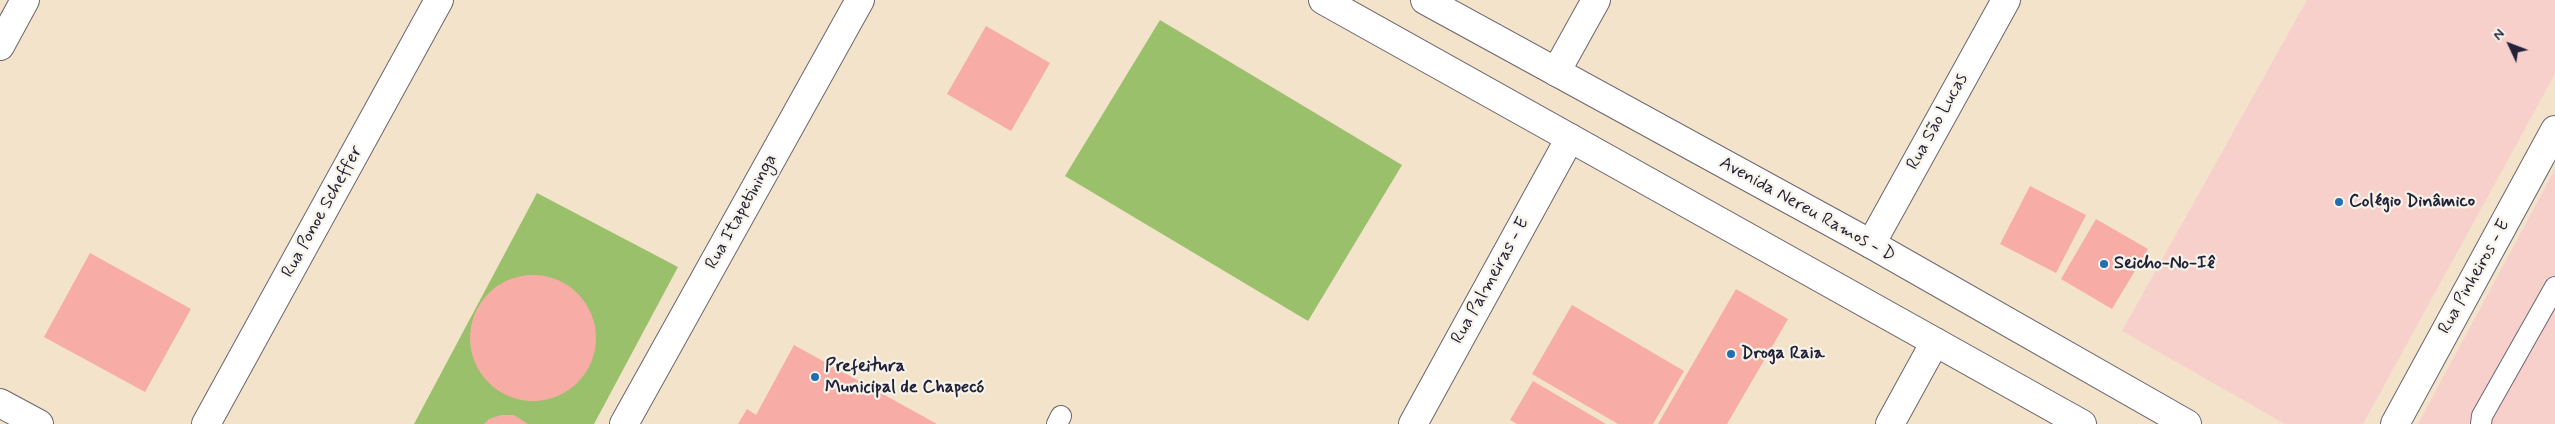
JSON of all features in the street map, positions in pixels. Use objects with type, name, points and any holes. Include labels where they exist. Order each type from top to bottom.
[{"type":"street","points":[[0,46],[25,0]]},
{"type":"street","name":"Rua Ponoe Scheffer","points":[[206,424],[439,0]]},
{"type":"street","name":"Rua Itapetininga","points":[[624,424],[860,0]]},
{"type":"street","points":[[1323,0],[2082,424]]},
{"type":"street","name":"Avenida Nereu Ramos - D","points":[[1426,0],[1871,244],[2187,424]]},
{"type":"street","points":[[1556,72],[1596,0]]},
{"type":"street","name":"Rua São Lucas","points":[[1871,244],[2006,0]]},
{"type":"street","name":"Rua Pinheiros - E","points":[[2395,424],[2555,130]]},
{"type":"street","name":"Rua Palmeiras - E","points":[[1413,424],[1570,138]]},
{"type":"street","points":[[1890,424],[1935,342]]},
{"type":"street","points":[[0,403],[39,424]]},
{"type":"lane","points":[[2481,424],[2482,416],[2555,287]]},
{"type":"shaded area","name":"Colégio Dinâmico","points":[[2307,0],[2555,0],[2555,74],[2363,424],[2285,424],[2122,331]]},
{"type":"shaded area","points":[[2555,169],[2555,424],[2418,424]]},
{"type":"green space","points":[[1160,20],[1402,165],[1308,321],[1065,176]]},
{"type":"green space","points":[[537,193],[678,267],[594,424],[414,424]]},
{"type":"building","points":[[986,26],[1050,63],[1011,131],[947,94]]},
{"type":"building","points":[[2030,186],[2086,215],[2056,273],[2000,244]]},
{"type":"building","name":"Seicho-No-Iê","points":[[2096,219],[2148,249],[2112,309],[2061,279]]},
{"type":"building","points":[[90,253],[191,309],[145,392],[44,337]]},
{"type":"building","points":[[533,275],[557,280],[577,294],[591,314],[596,338],[591,362],[577,382],[557,396],[533,401],[509,396],[489,382],[475,362],[470,338],[475,314],[489,294],[509,280]]},
{"type":"building","points":[[1736,289],[1788,319],[1727,424],[1658,424]]},
{"type":"building","points":[[1572,305],[1684,371],[1653,424],[1618,424],[1532,374]]},
{"type":"building","name":"Prefeitura Municipal de Chapecó","points":[[794,345],[937,424],[738,424],[747,409],[756,415]]},
{"type":"building","points":[[1533,381],[1606,424],[1517,424],[1510,420]]},
{"type":"building","points":[[501,415],[514,415],[528,424],[484,424],[489,419]]},
{"type":"place","name":"Colégio Dinâmico","points":[[2339,202]]},
{"type":"place","name":"Seicho-No-Iê","points":[[2104,264]]},
{"type":"place","name":"Droga Raia","points":[[1731,354]]},
{"type":"place","name":"Prefeitura Municipal de Chapecó","points":[[815,377]]}]
